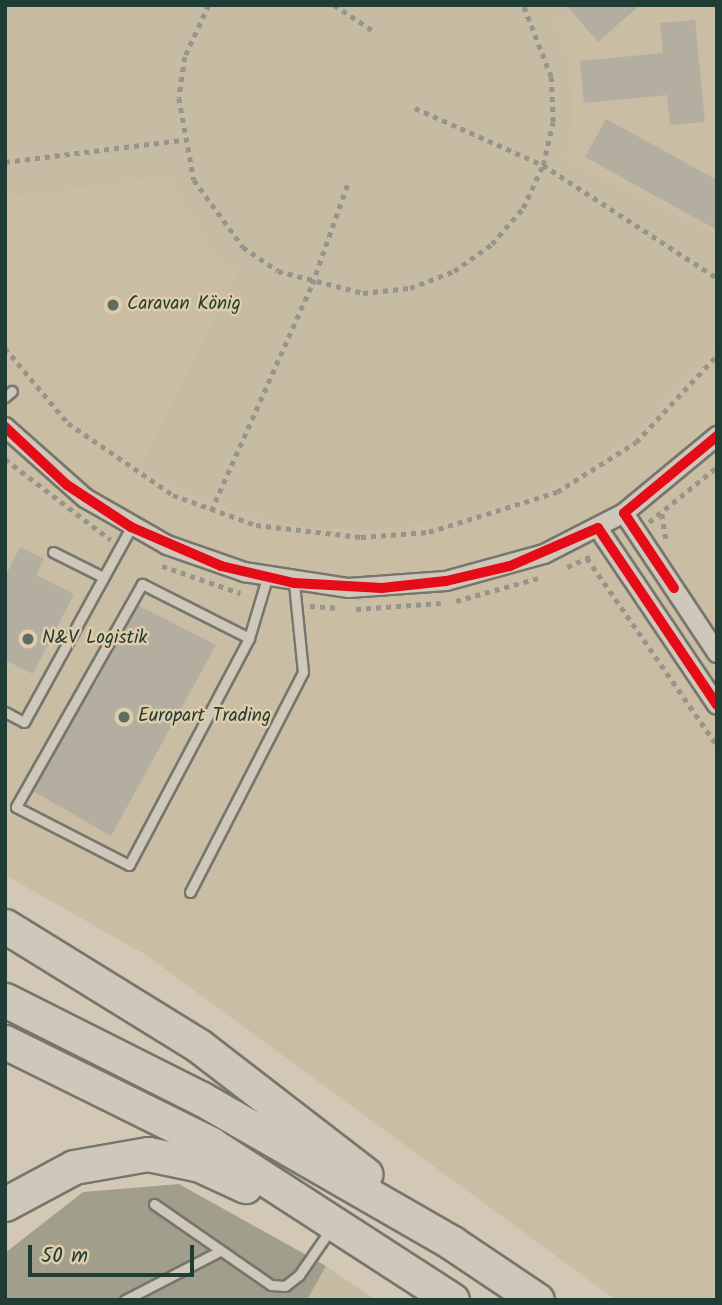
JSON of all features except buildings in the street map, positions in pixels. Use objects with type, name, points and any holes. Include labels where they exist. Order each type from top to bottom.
[{"type":"highway","points":[[5,926],[243,1077],[452,1243]]},
{"type":"highway","points":[[5,1000],[202,1099],[452,1243],[537,1300]]},
{"type":"highway","points":[[5,1042],[211,1144],[452,1300]]},
{"type":"highway","points":[[5,1204],[74,1167],[148,1154],[200,1165],[402,1267]]},
{"type":"street","points":[[5,427],[66,485],[131,527],[198,558],[293,583],[382,588],[446,581],[510,566],[598,528],[624,513],[717,436]]},
{"type":"street","points":[[624,513],[717,653]]},
{"type":"street","points":[[598,528],[717,705]]},
{"type":"lane","points":[[5,712],[24,722],[131,527]]},
{"type":"lane","points":[[53,552],[103,578]]},
{"type":"lane","points":[[249,638],[142,584],[16,807],[128,865],[249,638],[267,578]]},
{"type":"lane","points":[[190,892],[303,672],[293,583]]},
{"type":"lane","points":[[153,1204],[218,1252],[271,1285],[285,1286],[330,1230]]},
{"type":"lane","points":[[125,1300],[218,1252]]},
{"type":"path","points":[[209,5],[185,57],[182,140],[194,180],[215,216],[243,247],[312,284],[363,293],[410,288],[454,271],[492,244],[515,217],[543,165],[553,122],[551,78],[523,5]]},
{"type":"path","points":[[334,5],[374,32]]},
{"type":"path","points":[[415,108],[543,165],[717,278]]},
{"type":"path","points":[[5,162],[182,140]]},
{"type":"path","points":[[211,511],[312,284],[349,180]]},
{"type":"path","points":[[5,348],[68,423],[119,464],[211,511],[301,534],[361,537],[429,532],[491,516],[557,492],[636,442],[717,355]]},
{"type":"path","points":[[663,513],[717,467]]},
{"type":"path","points":[[587,558],[717,746]]},
{"type":"shaded area","points":[[5,5],[717,5],[717,1300],[616,1300],[146,955],[5,875]]},
{"type":"shaded area","points":[[5,5],[575,5],[555,22],[569,64],[573,115],[565,162],[717,235],[717,343],[634,435],[558,485],[470,517],[385,529],[313,528],[238,512],[186,491],[140,468],[238,272],[208,243],[169,176],[5,198]]},
{"type":"shaded area","points":[[179,1184],[326,1266],[307,1300],[5,1300],[5,1253],[83,1192]]},
{"type":"shaded area","points":[[326,1266],[376,1300],[307,1300]]},
{"type":"transit line","points":[[5,427],[67,485],[131,527],[221,566],[294,583],[382,588],[446,581],[510,566],[598,528],[717,705]]},
{"type":"transit line","points":[[674,588],[624,513],[717,436]]},
{"type":"place","name":"Caravan König","points":[[113,305]]},
{"type":"place","name":"N&V Logistik","points":[[28,639]]},
{"type":"place","name":"Europart Trading","points":[[124,717]]}]
